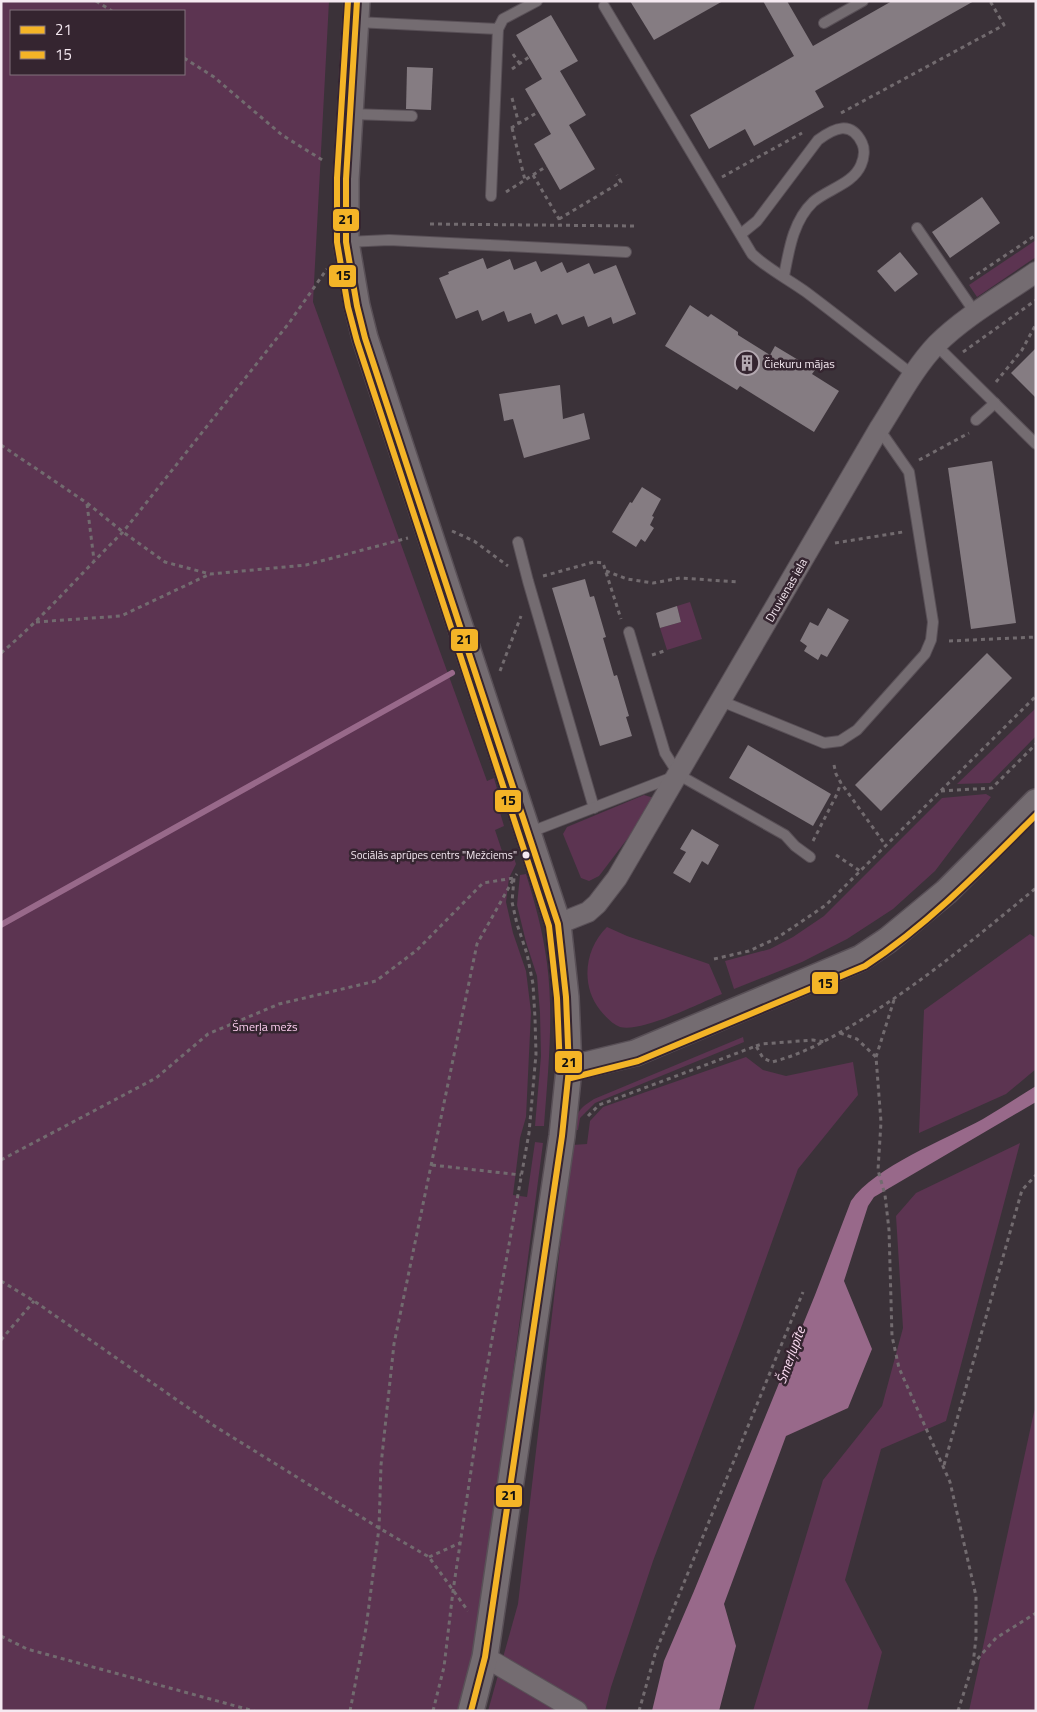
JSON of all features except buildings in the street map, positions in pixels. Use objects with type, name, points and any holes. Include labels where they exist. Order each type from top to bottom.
[{"type":"street","points":[[357,12],[347,164],[346,242],[357,306],[366,338],[438,531],[528,833],[558,924],[566,997],[569,1069],[562,1136],[485,1657],[471,1711]]},
{"type":"street","name":"Druvienas iela","points":[[558,924],[588,912],[610,889],[879,429],[913,375],[936,345],[956,327],[1036,272]]},
{"type":"street","points":[[569,1069],[636,1053],[861,958],[888,940],[946,892],[1036,802]]},
{"type":"street","points":[[485,1657],[577,1711]]},
{"type":"lane","points":[[491,196],[498,29],[503,19],[537,1]]},
{"type":"lane","points":[[824,24],[863,1]]},
{"type":"lane","points":[[606,3],[752,254],[765,266],[784,276],[913,375]]},
{"type":"lane","points":[[357,12],[498,29]]},
{"type":"lane","points":[[350,114],[412,116]]},
{"type":"lane","points":[[741,234],[757,221],[818,140],[838,128],[849,129],[857,133],[864,148],[861,164],[853,176],[813,202],[799,221],[792,238],[784,276]]},
{"type":"lane","points":[[917,228],[976,314]]},
{"type":"lane","points":[[346,242],[388,240],[626,252]]},
{"type":"lane","points":[[936,345],[1036,444]]},
{"type":"lane","points":[[976,420],[995,403]]},
{"type":"lane","points":[[721,701],[824,743],[840,741],[857,730],[925,654],[932,640],[933,622],[909,472],[879,429]]},
{"type":"lane","points":[[518,542],[529,586],[594,808]]},
{"type":"lane","points":[[629,632],[665,754],[678,775],[785,835],[795,846],[810,857]]},
{"type":"lane","points":[[528,833],[678,775]]},
{"type":"path","points":[[96,1],[110,10]]},
{"type":"path","points":[[840,113],[1004,25],[990,1]]},
{"type":"path","points":[[505,74],[529,57]]},
{"type":"path","points":[[185,59],[214,78],[282,135],[313,156],[321,161],[347,164]]},
{"type":"path","points":[[509,89],[519,124]]},
{"type":"path","points":[[503,130],[512,128],[538,112]]},
{"type":"path","points":[[512,128],[525,180]]},
{"type":"path","points":[[710,183],[805,132]]},
{"type":"path","points":[[511,155],[519,156]]},
{"type":"path","points":[[491,196],[500,196],[547,166]]},
{"type":"path","points":[[533,175],[559,219],[560,225]]},
{"type":"path","points":[[559,219],[621,182],[617,175]]},
{"type":"path","points":[[424,224],[637,226]]},
{"type":"path","points":[[960,292],[966,282],[1036,235]]},
{"type":"path","points":[[1,653],[35,622],[123,532],[289,323],[346,242]]},
{"type":"path","points":[[952,360],[1036,300]]},
{"type":"path","points":[[986,394],[1022,350],[1036,324]]},
{"type":"path","points":[[914,462],[973,431],[976,420]]},
{"type":"path","points":[[1,445],[87,503],[165,562],[210,574]]},
{"type":"path","points":[[87,503],[94,560]]},
{"type":"path","points":[[811,547],[918,530]]},
{"type":"path","points":[[35,622],[121,616],[210,574],[306,565],[438,531],[474,541],[529,586]]},
{"type":"path","points":[[529,586],[594,562],[603,563],[620,618],[629,632]]},
{"type":"path","points":[[606,571],[627,579],[653,583],[680,578],[739,582]]},
{"type":"path","points":[[499,672],[529,586]]},
{"type":"path","points":[[949,641],[1036,637]]},
{"type":"path","points":[[714,959],[749,951],[777,938],[826,905],[1036,696]]},
{"type":"path","points":[[940,791],[992,788],[1036,744]]},
{"type":"path","points":[[834,765],[836,774],[841,782],[886,846]]},
{"type":"path","points":[[813,841],[841,782]]},
{"type":"path","points":[[836,855],[860,870]]},
{"type":"path","points":[[350,1711],[366,1628],[379,1528],[381,1465],[394,1344],[476,944],[518,871]]},
{"type":"path","points":[[433,1711],[444,1667],[453,1591],[484,1384],[530,1134],[536,1054],[536,1018],[533,984],[527,954],[512,902],[514,878]]},
{"type":"path","points":[[1,1160],[156,1078],[208,1034],[279,1004],[376,981],[417,950],[484,883],[514,878]]},
{"type":"path","points":[[756,1046],[764,1058],[772,1062],[825,1042],[894,1000],[957,954],[1036,888]]},
{"type":"path","points":[[894,1000],[876,1057],[881,1122],[878,1170],[885,1195],[890,1230],[892,1336],[899,1368],[950,1482],[976,1596],[976,1638],[973,1664],[958,1711]]},
{"type":"path","points":[[840,1033],[858,1039],[876,1057]]},
{"type":"path","points":[[585,1119],[599,1105],[762,1044],[813,1040],[825,1042]]},
{"type":"path","points":[[432,1165],[521,1175]]},
{"type":"path","points":[[944,1465],[1022,1190],[1036,1175]]},
{"type":"path","points":[[1,1281],[34,1301],[216,1427],[429,1557],[453,1591]]},
{"type":"path","points":[[639,1711],[656,1651],[802,1292]]},
{"type":"path","points":[[1,1340],[34,1301]]},
{"type":"path","points":[[429,1557],[461,1542]]},
{"type":"path","points":[[973,1664],[996,1638],[1036,1613]]},
{"type":"path","points":[[1,1636],[27,1649],[254,1711]]},
{"type":"green space","name":"Šmerļa mežs","points":[[1,1],[329,1],[313,302],[487,781],[494,778],[498,792],[495,796],[504,826],[495,830],[505,860],[514,858],[516,864],[509,878],[506,902],[513,933],[526,971],[531,1012],[526,1117],[520,1138],[513,1195],[527,1197],[535,1142],[543,1143],[475,1662],[457,1711],[1,1711]]},
{"type":"green space","points":[[1036,240],[1036,257],[977,297],[969,285]]},
{"type":"green space","points":[[690,602],[702,639],[667,650],[660,628],[681,622],[677,606]]},
{"type":"green space","points":[[1036,708],[1036,736],[990,783],[957,784]]},
{"type":"green space","points":[[986,794],[991,797],[935,871],[893,909],[847,939],[802,962],[734,989],[725,961],[770,949],[793,937],[824,916],[942,798]]},
{"type":"green space","points":[[644,795],[654,798],[653,805],[599,876],[589,881],[581,878],[563,834],[567,827]]},
{"type":"green space","points":[[526,874],[541,929],[549,983],[550,1044],[544,1126],[535,1126],[541,1056],[537,976],[517,905],[520,875]]},
{"type":"green space","points":[[607,927],[627,936],[709,964],[722,994],[656,1022],[630,1028],[617,1026],[600,1010],[594,1000],[588,978],[590,956],[594,945]]},
{"type":"green space","points":[[1030,934],[1036,938],[1036,1069],[1006,1094],[919,1133],[924,1010]]},
{"type":"green space","points":[[743,1037],[744,1042],[595,1103],[580,1118],[578,1130],[573,1130],[579,1111],[594,1099]]},
{"type":"green space","points":[[746,1057],[763,1070],[786,1076],[853,1062],[858,1095],[798,1169],[741,1328],[653,1561],[611,1687],[605,1711],[488,1711],[518,1604],[572,1145],[587,1144],[590,1121],[603,1107]]},
{"type":"green space","points":[[1020,1143],[946,1421],[881,1449],[845,1580],[882,1652],[867,1711],[753,1711],[823,1480],[882,1406],[903,1328],[896,1216],[916,1193]]},
{"type":"green space","points":[[1036,1407],[1036,1711],[969,1711],[1034,1412]]},
{"type":"shaded area","points":[[1036,1086],[1036,1102],[874,1197],[868,1206],[844,1281],[872,1349],[848,1408],[786,1436],[724,1604],[736,1646],[719,1711],[652,1711],[664,1661],[815,1295],[851,1201],[876,1176],[893,1165],[983,1119]]},
{"type":"waterway","points":[[1,925],[452,673]]},
{"type":"transit line","name":"15","points":[[348,1],[337,178],[337,242],[348,307],[357,341],[549,926],[557,998],[560,1069]]},
{"type":"transit line","name":"21","points":[[357,1],[346,179],[346,242],[357,306],[365,338],[558,924],[566,997],[569,1069],[562,1136],[485,1657],[471,1711]]},
{"type":"transit line","name":"15","points":[[571,1078],[638,1061],[865,966],[889,950],[933,914],[1036,815]]},
{"type":"place","name":"Čiekuru mājas","points":[[747,363]]},
{"type":"place","name":"Sociālās aprūpes centrs \"Mežciems\"","points":[[526,855]]},
{"type":"water label","name":"Šmerļupīte","points":[[790,1355]]}]
